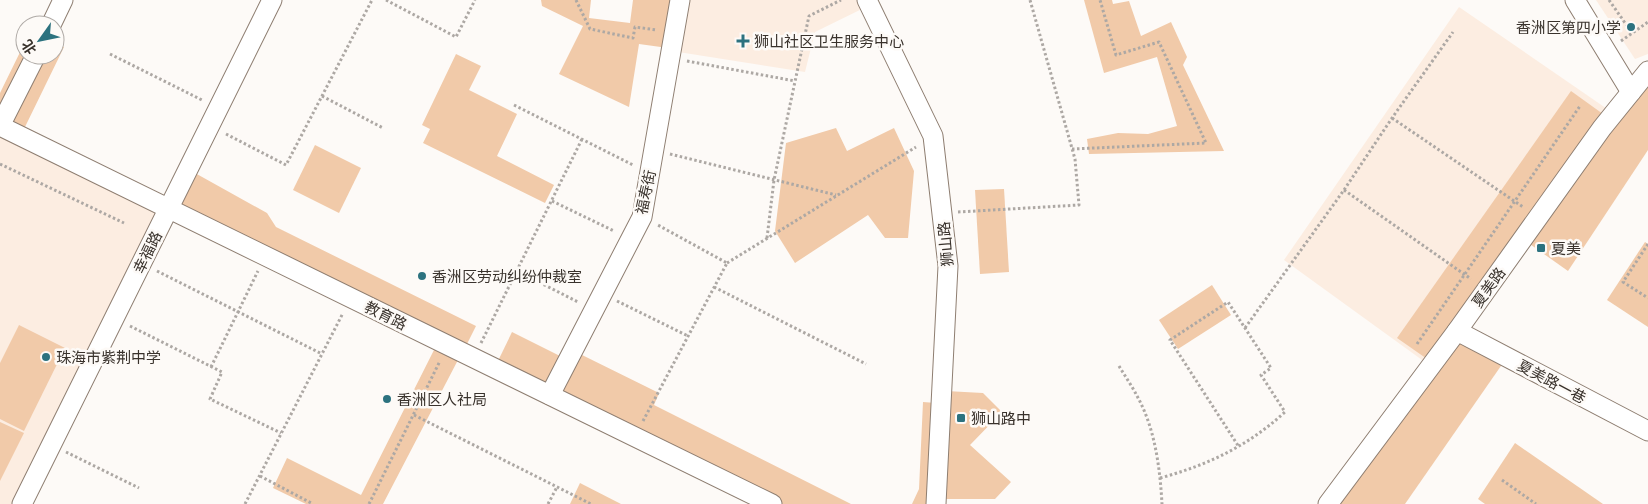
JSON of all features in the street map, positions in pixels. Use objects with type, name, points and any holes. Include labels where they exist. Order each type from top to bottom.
[{"type":"street","points":[[56,15],[63,0]]},
{"type":"street","name":"幸福路","points":[[22,504],[272,0]]},
{"type":"street","name":"福寿街","points":[[550,395],[642,216],[680,0]]},
{"type":"street","name":"狮山路","points":[[867,0],[933,136],[948,266],[936,504]]},
{"type":"street","points":[[1575,0],[1631,92]]},
{"type":"street","points":[[0,126],[31,65]]},
{"type":"street","name":"夏美路","points":[[1328,504],[1457,331],[1602,128],[1648,71]]},
{"type":"street","name":"教育路","points":[[0,126],[772,504]]},
{"type":"street","name":"夏美路一巷","points":[[1457,331],[1648,431]]},
{"type":"path","points":[[210,126],[286,165],[372,0]]},
{"type":"path","points":[[386,0],[456,37],[475,0]]},
{"type":"path","points":[[576,0],[590,29],[633,38],[635,26],[675,33]]},
{"type":"path","points":[[767,238],[774,180],[809,16],[841,0]]},
{"type":"path","points":[[942,213],[1079,205],[1075,159],[1030,0]]},
{"type":"path","points":[[1072,149],[1206,142],[1159,42],[1116,55],[1100,0]]},
{"type":"path","points":[[1610,0],[1632,33]]},
{"type":"path","points":[[1606,51],[1648,22]]},
{"type":"path","points":[[1245,328],[1344,190],[1453,32]]},
{"type":"path","points":[[110,54],[218,108]]},
{"type":"path","points":[[670,58],[795,81]]},
{"type":"path","points":[[322,96],[383,128]]},
{"type":"path","points":[[514,105],[650,173]]},
{"type":"path","points":[[1417,344],[1580,106]]},
{"type":"path","points":[[1392,118],[1538,217]]},
{"type":"path","points":[[635,437],[727,263],[933,136]]},
{"type":"path","points":[[474,358],[582,139]]},
{"type":"path","points":[[654,150],[836,196]]},
{"type":"path","points":[[0,164],[124,223]]},
{"type":"path","points":[[1344,190],[1486,289]]},
{"type":"path","points":[[552,201],[630,239]]},
{"type":"path","points":[[642,216],[727,263]]},
{"type":"path","points":[[1648,244],[1623,282],[1648,298]]},
{"type":"path","points":[[211,367],[266,256]]},
{"type":"path","points":[[142,264],[322,354]]},
{"type":"path","points":[[517,271],[594,311]]},
{"type":"path","points":[[714,287],[866,364]]},
{"type":"path","points":[[603,294],[688,336]]},
{"type":"path","points":[[245,504],[351,297]]},
{"type":"path","points":[[1160,478],[1190,470],[1239,447],[1260,433],[1285,412],[1261,375],[1271,368],[1228,302],[1170,340],[1239,447]]},
{"type":"path","points":[[114,318],[222,372],[210,399],[281,433]]},
{"type":"path","points":[[369,504],[448,345]]},
{"type":"path","points":[[1119,366],[1147,417],[1157,456],[1162,504]]},
{"type":"path","points":[[414,415],[590,504]]},
{"type":"path","points":[[51,445],[139,488]]},
{"type":"path","points":[[260,476],[313,504]]},
{"type":"path","points":[[1502,480],[1536,504]]},
{"type":"path","points":[[548,504],[557,487]]},
{"type":"shaded area","points":[[541,0],[591,0],[589,18],[630,23],[633,0],[677,0],[668,48],[639,44],[629,107],[559,74],[583,26],[542,6]]},
{"type":"shaded area","name":"狮山社区卫生服务中心","points":[[681,0],[867,0],[870,5],[815,32],[805,72],[672,51]]},
{"type":"shaded area","points":[[1084,0],[1112,0],[1113,4],[1129,1],[1141,36],[1171,22],[1187,57],[1183,65],[1224,151],[1089,154],[1087,139],[1118,133],[1148,134],[1177,126],[1157,57],[1104,73]]},
{"type":"shaded area","name":"香洲区第四小学","points":[[1596,0],[1648,0],[1648,54],[1635,59]]},
{"type":"shaded area","points":[[1459,7],[1613,113],[1429,365],[1284,260]]},
{"type":"shaded area","points":[[456,54],[481,66],[469,90],[517,114],[497,156],[554,185],[545,203],[423,143],[430,129],[422,125]]},
{"type":"shaded area","points":[[15,62],[15,65],[55,65],[24,129],[0,117],[0,93]]},
{"type":"shaded area","points":[[1648,85],[1648,150],[1568,271],[1527,242],[1590,156]]},
{"type":"shaded area","points":[[1571,91],[1603,114],[1430,361],[1397,338]]},
{"type":"shaded area","points":[[836,128],[847,151],[894,128],[914,171],[908,238],[885,238],[868,215],[795,263],[775,231],[786,143]]},
{"type":"shaded area","name":"珠海市紫荆中学","points":[[0,129],[167,209],[19,504],[0,504]]},
{"type":"shaded area","points":[[315,145],[361,168],[339,213],[293,190]]},
{"type":"shaded area","points":[[195,173],[267,213],[276,227],[476,326],[465,348],[178,206]]},
{"type":"shaded area","points":[[1004,189],[1009,272],[980,274],[975,190]]},
{"type":"shaded area","points":[[1645,242],[1648,244],[1648,327],[1607,300]]},
{"type":"shaded area","points":[[1212,285],[1231,315],[1178,349],[1159,320]]},
{"type":"shaded area","points":[[19,325],[65,348],[24,431],[0,419],[0,363]]},
{"type":"shaded area","points":[[512,332],[564,358],[549,389],[497,363]]},
{"type":"shaded area","points":[[1456,337],[1503,363],[1405,504],[1334,504]]},
{"type":"shaded area","points":[[436,346],[459,358],[383,504],[306,504],[273,488],[287,458],[361,495]]},
{"type":"shaded area","points":[[578,353],[659,393],[654,405],[851,504],[782,504],[557,394]]},
{"type":"shaded area","points":[[946,391],[983,393],[1002,412],[970,445],[1011,482],[995,499],[941,499]]},
{"type":"shaded area","points":[[923,402],[936,403],[932,504],[912,504],[919,489]]},
{"type":"shaded area","points":[[0,422],[24,433],[0,481]]},
{"type":"shaded area","points":[[1515,443],[1603,504],[1485,504],[1478,499]]},
{"type":"shaded area","points":[[580,483],[621,504],[570,504]]},
{"type":"place","name":"香洲区第四小学","points":[[1631,27]]},
{"type":"place","name":"狮山社区卫生服务中心","points":[[743,41]]},
{"type":"place","name":"夏美","points":[[1541,248]]},
{"type":"place","name":"香洲区劳动纠纷仲裁室","points":[[422,276]]},
{"type":"place","name":"珠海市紫荆中学","points":[[46,357]]},
{"type":"place","name":"香洲区人社局","points":[[387,399]]},
{"type":"place","name":"狮山路中","points":[[961,418]]}]
